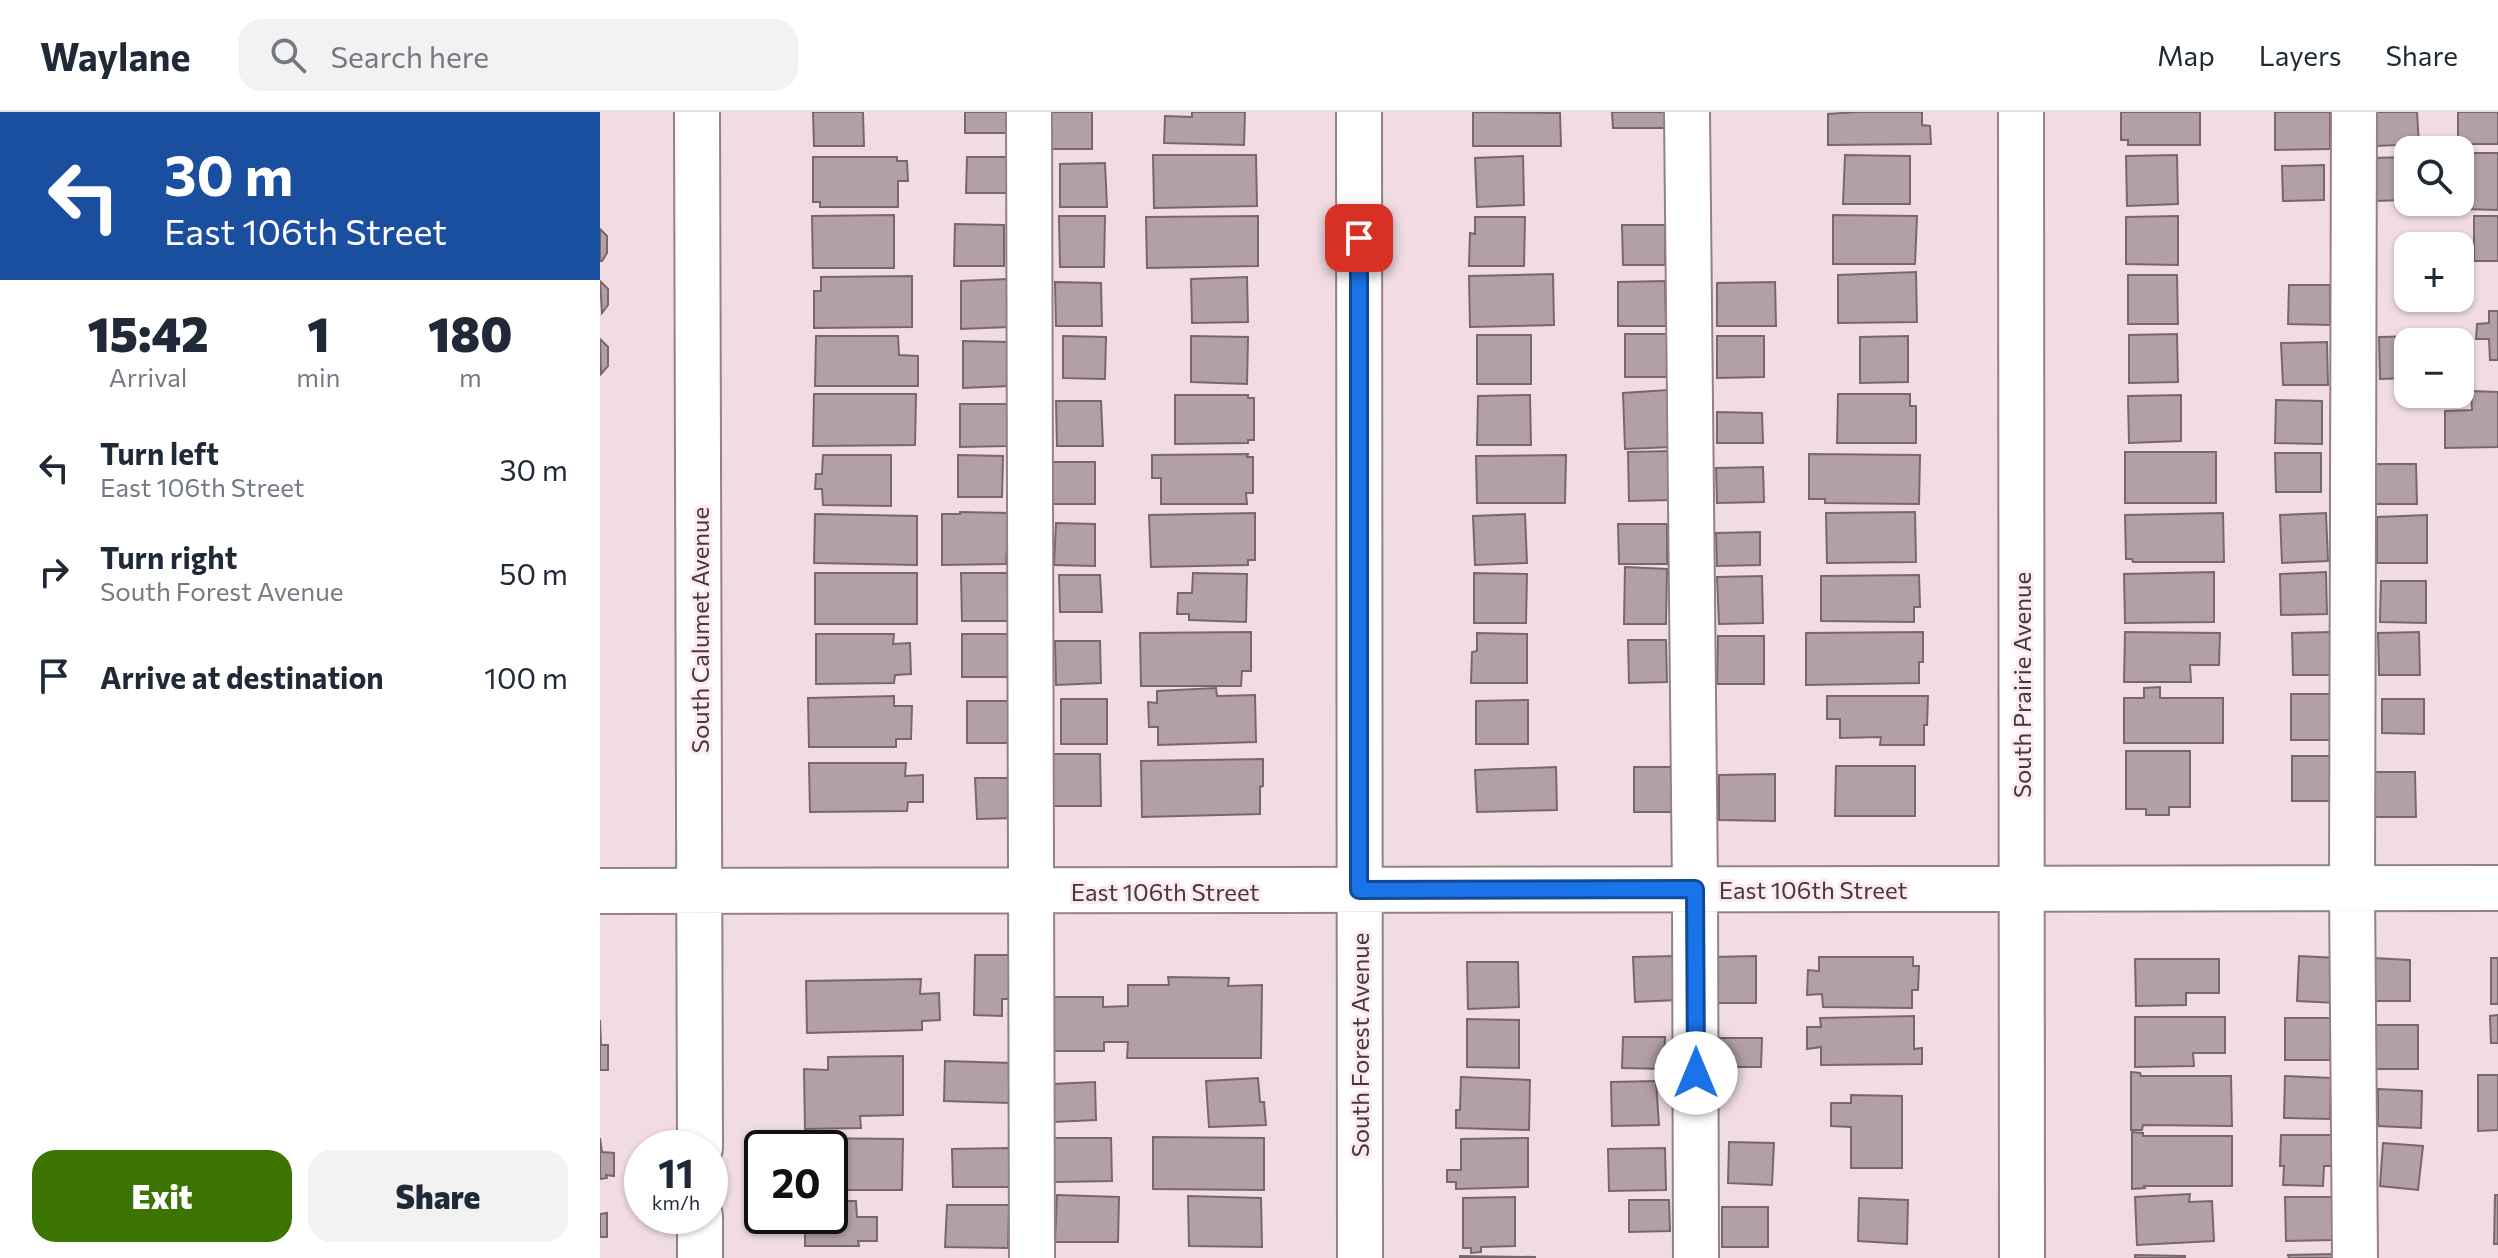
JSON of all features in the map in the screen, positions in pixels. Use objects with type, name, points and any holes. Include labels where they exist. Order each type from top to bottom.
[{"type":"street","name":"South Calumet Avenue","points":[[697,112],[700,1130]]},
{"type":"street","points":[[1029,112],[1032,1258]]},
{"type":"street","name":"South Forest Avenue","points":[[1359,112],[1360,1258]]},
{"type":"street","points":[[1687,112],[1696,1258]]},
{"type":"street","name":"South Prairie Avenue","points":[[2021,112],[2022,1258]]},
{"type":"street","points":[[2354,112],[2352,889],[2355,1258]]},
{"type":"street","name":"East 106th Street","points":[[600,891],[2498,888]]},
{"type":"street","points":[[700,1234],[700,1258]]},
{"type":"building","points":[[813,112],[863,112],[864,146],[814,146]]},
{"type":"building","points":[[965,112],[1010,112],[1010,133],[965,133]]},
{"type":"building","points":[[1050,112],[1092,112],[1092,149],[1050,149]]},
{"type":"building","points":[[1192,112],[1245,112],[1244,145],[1164,143],[1165,116],[1192,117]]},
{"type":"building","points":[[1473,112],[1560,113],[1561,146],[1473,146]]},
{"type":"building","points":[[1612,112],[1670,112],[1670,128],[1613,128]]},
{"type":"building","points":[[1922,112],[1922,125],[1930,126],[1931,144],[1828,145],[1828,114]]},
{"type":"building","points":[[2121,112],[2200,112],[2200,145],[2128,145],[2128,140],[2121,140]]},
{"type":"building","points":[[2275,112],[2330,112],[2330,149],[2275,150]]},
{"type":"building","points":[[2375,112],[2417,112],[2418,136],[2394,136],[2394,145],[2376,146]]},
{"type":"building","points":[[2458,112],[2498,112],[2498,144],[2474,144],[2474,136],[2458,136]]},
{"type":"building","points":[[2474,153],[2498,153],[2498,210],[2474,209]]},
{"type":"building","points":[[1153,155],[1256,155],[1257,206],[1154,208]]},
{"type":"building","points":[[1845,155],[1910,156],[1910,204],[1843,204]]},
{"type":"building","points":[[2177,155],[2178,204],[2127,206],[2126,156]]},
{"type":"building","points":[[1523,156],[1524,205],[1477,207],[1475,158]]},
{"type":"building","points":[[813,157],[897,157],[897,161],[907,161],[908,181],[898,181],[898,207],[820,207],[820,202],[813,202]]},
{"type":"building","points":[[967,157],[1008,157],[1008,193],[966,193]]},
{"type":"building","points":[[2394,157],[2394,200],[2373,201],[2372,158]]},
{"type":"building","points":[[1105,163],[1107,207],[1060,207],[1060,164]]},
{"type":"building","points":[[2324,165],[2324,200],[2283,201],[2282,166]]},
{"type":"building","points":[[894,215],[894,268],[813,268],[812,216]]},
{"type":"building","points":[[1833,215],[1917,216],[1915,264],[1833,264]]},
{"type":"building","points":[[1059,216],[1105,216],[1104,267],[1060,267]]},
{"type":"building","points":[[1258,216],[1258,266],[1147,268],[1146,217]]},
{"type":"building","points":[[2178,216],[2178,265],[2126,264],[2126,217]]},
{"type":"building","points":[[2474,216],[2498,216],[2498,261],[2474,261]]},
{"type":"building","points":[[1475,217],[1525,217],[1524,266],[1469,266],[1470,233],[1475,234]]},
{"type":"building","points":[[955,224],[1004,225],[1004,266],[954,266]]},
{"type":"building","points":[[1622,225],[1665,225],[1665,265],[1623,265]]},
{"type":"building","points":[[600,229],[607,236],[607,253],[602,261],[600,261]]},
{"type":"building","points":[[1916,272],[1917,322],[1838,323],[1838,275]]},
{"type":"building","points":[[1553,274],[1554,325],[1470,327],[1469,276]]},
{"type":"building","points":[[2128,275],[2177,275],[2178,324],[2128,324]]},
{"type":"building","points":[[912,276],[912,327],[814,328],[814,291],[821,291],[821,277]]},
{"type":"building","points":[[1247,277],[1248,322],[1192,323],[1191,279]]},
{"type":"building","points":[[1007,279],[1008,327],[961,329],[961,281]]},
{"type":"building","points":[[600,281],[608,289],[608,305],[602,313]]},
{"type":"building","points":[[1665,281],[1666,326],[1618,326],[1618,282]]},
{"type":"building","points":[[1055,282],[1101,283],[1102,326],[1056,326]]},
{"type":"building","points":[[1775,282],[1776,326],[1717,326],[1717,283]]},
{"type":"building","points":[[2289,285],[2330,285],[2330,325],[2288,324]]},
{"type":"building","points":[[2489,311],[2498,311],[2498,360],[2490,360],[2489,339],[2476,339],[2477,324],[2489,323]]},
{"type":"building","points":[[1625,334],[1668,334],[1669,377],[1625,377]]},
{"type":"building","points":[[2177,334],[2178,382],[2129,383],[2129,335]]},
{"type":"building","points":[[1477,335],[1531,335],[1531,384],[1477,384]]},
{"type":"building","points":[[816,336],[898,336],[899,355],[918,356],[918,386],[815,386]]},
{"type":"building","points":[[1063,336],[1106,337],[1105,379],[1063,378]]},
{"type":"building","points":[[1191,336],[1248,337],[1247,384],[1191,382]]},
{"type":"building","points":[[1717,336],[1764,336],[1764,377],[1717,378]]},
{"type":"building","points":[[1908,336],[1908,382],[1860,383],[1860,337]]},
{"type":"building","points":[[2379,337],[2394,337],[2394,378],[2380,379]]},
{"type":"building","points":[[600,339],[608,347],[608,366],[601,374]]},
{"type":"building","points":[[963,341],[1009,342],[1009,386],[963,388]]},
{"type":"building","points":[[2327,342],[2328,385],[2283,385],[2281,343]]},
{"type":"building","points":[[1668,390],[1671,447],[1625,449],[1623,393]]},
{"type":"building","points":[[2474,391],[2498,392],[2498,447],[2445,448],[2445,411],[2472,410]]},
{"type":"building","points":[[814,394],[916,394],[915,445],[813,446]]},
{"type":"building","points":[[1838,394],[1910,394],[1910,406],[1916,406],[1916,443],[1837,443]]},
{"type":"building","points":[[1175,395],[1248,395],[1248,398],[1254,398],[1254,440],[1248,440],[1248,443],[1175,444]]},
{"type":"building","points":[[1530,395],[1531,445],[1477,445],[1478,396]]},
{"type":"building","points":[[2181,395],[2181,441],[2129,443],[2128,396]]},
{"type":"building","points":[[2276,400],[2322,401],[2322,444],[2275,443]]},
{"type":"building","points":[[1056,401],[1101,401],[1103,446],[1057,446]]},
{"type":"building","points":[[960,404],[1007,404],[1007,446],[960,447]]},
{"type":"building","points":[[1717,412],[1762,413],[1763,443],[1717,443]]},
{"type":"building","points":[[1670,451],[1671,500],[1629,501],[1628,452]]},
{"type":"building","points":[[2125,452],[2216,452],[2216,503],[2125,503]]},
{"type":"building","points":[[2275,453],[2321,453],[2321,492],[2276,492]]},
{"type":"building","points":[[1248,454],[1247,457],[1253,457],[1253,493],[1246,493],[1247,504],[1161,504],[1161,478],[1152,478],[1152,455]]},
{"type":"building","points":[[1809,454],[1920,455],[1919,504],[1825,503],[1825,499],[1809,499]]},
{"type":"building","points":[[823,455],[891,455],[891,506],[823,505],[822,489],[815,489],[816,474],[822,474]]},
{"type":"building","points":[[958,455],[1003,456],[1002,497],[958,497]]},
{"type":"building","points":[[1566,455],[1565,503],[1477,503],[1476,456]]},
{"type":"building","points":[[1052,462],[1095,462],[1095,504],[1052,504]]},
{"type":"building","points":[[2373,464],[2416,464],[2417,504],[2374,504]]},
{"type":"building","points":[[1763,467],[1764,502],[1717,503],[1716,468]]},
{"type":"building","points":[[1915,512],[1916,562],[1827,563],[1826,513]]},
{"type":"building","points":[[1009,513],[1006,564],[942,565],[942,514]]},
{"type":"building","points":[[1255,513],[1255,560],[1248,560],[1248,565],[1151,567],[1149,515]]},
{"type":"building","points":[[2223,513],[2224,562],[2133,562],[2126,559],[2125,515]]},
{"type":"building","points":[[2326,513],[2328,561],[2282,563],[2280,515]]},
{"type":"building","points":[[815,514],[917,516],[917,565],[814,563]]},
{"type":"building","points":[[1525,514],[1527,563],[1475,565],[1473,516]]},
{"type":"building","points":[[2427,515],[2427,563],[2377,563],[2377,517]]},
{"type":"building","points":[[1056,523],[1095,524],[1095,566],[1054,565]]},
{"type":"building","points":[[1618,524],[1667,524],[1667,564],[1619,564]]},
{"type":"building","points":[[1760,532],[1760,565],[1717,566],[1716,533]]},
{"type":"building","points":[[1625,567],[1667,569],[1666,624],[1624,624]]},
{"type":"building","points":[[2214,572],[2214,622],[2125,623],[2124,574]]},
{"type":"building","points":[[2326,572],[2327,614],[2281,615],[2280,574]]},
{"type":"building","points":[[815,573],[917,573],[917,624],[815,624]]},
{"type":"building","points":[[961,573],[1008,573],[1008,621],[962,621]]},
{"type":"building","points":[[1193,573],[1247,574],[1246,622],[1189,620],[1189,614],[1177,614],[1178,593],[1192,593]]},
{"type":"building","points":[[1474,573],[1527,574],[1526,623],[1474,623]]},
{"type":"building","points":[[1059,575],[1100,575],[1102,612],[1060,612]]},
{"type":"building","points":[[1919,575],[1920,607],[1914,607],[1914,622],[1821,621],[1821,576]]},
{"type":"building","points":[[1762,576],[1763,623],[1719,624],[1717,577]]},
{"type":"building","points":[[2381,581],[2426,581],[2426,623],[2380,622]]},
{"type":"building","points":[[1251,632],[1251,671],[1242,671],[1241,686],[1141,686],[1140,633]]},
{"type":"building","points":[[1923,632],[1919,683],[1806,685],[1806,633]]},
{"type":"building","points":[[2125,632],[2220,633],[2219,665],[2190,665],[2191,682],[2124,682]]},
{"type":"building","points":[[2330,632],[2331,675],[2293,675],[2292,633]]},
{"type":"building","points":[[2419,632],[2420,675],[2379,675],[2378,633]]},
{"type":"building","points":[[1477,633],[1527,634],[1527,683],[1471,683],[1472,652],[1477,651]]},
{"type":"building","points":[[816,634],[894,634],[893,644],[910,643],[911,674],[895,675],[894,683],[816,684]]},
{"type":"building","points":[[962,634],[1008,634],[1009,677],[962,677]]},
{"type":"building","points":[[1718,636],[1764,636],[1764,684],[1717,684]]},
{"type":"building","points":[[1628,640],[1666,640],[1667,682],[1629,683]]},
{"type":"building","points":[[1055,641],[1100,641],[1101,683],[1056,685]]},
{"type":"building","points":[[2160,687],[2160,698],[2223,698],[2223,743],[2124,743],[2124,698],[2144,698],[2144,688]]},
{"type":"building","points":[[1216,688],[1217,696],[1255,695],[1256,742],[1158,745],[1158,727],[1149,727],[1148,702],[1157,703],[1157,691]]},
{"type":"building","points":[[2291,694],[2331,694],[2332,740],[2291,740]]},
{"type":"building","points":[[894,696],[894,706],[912,706],[911,739],[896,739],[896,747],[809,747],[808,698]]},
{"type":"building","points":[[1827,696],[1928,696],[1924,745],[1880,745],[1881,737],[1840,738],[1840,719],[1827,719]]},
{"type":"building","points":[[1061,699],[1107,699],[1107,744],[1061,744]]},
{"type":"building","points":[[2382,699],[2424,699],[2424,734],[2382,733]]},
{"type":"building","points":[[1528,700],[1528,744],[1476,744],[1476,701]]},
{"type":"building","points":[[967,701],[1008,701],[1008,743],[967,743]]},
{"type":"building","points":[[2126,751],[2190,751],[2190,807],[2169,807],[2169,815],[2146,815],[2146,809],[2126,809]]},
{"type":"building","points":[[1051,754],[1100,754],[1101,806],[1052,806]]},
{"type":"building","points":[[2292,756],[2332,756],[2332,801],[2292,801]]},
{"type":"building","points":[[1263,759],[1260,814],[1142,817],[1141,761]]},
{"type":"building","points":[[809,763],[906,763],[905,776],[923,775],[923,802],[908,802],[907,811],[810,812]]},
{"type":"building","points":[[1836,766],[1915,766],[1915,816],[1835,816]]},
{"type":"building","points":[[1556,767],[1557,810],[1477,812],[1475,770]]},
{"type":"building","points":[[1634,767],[1676,767],[1677,812],[1634,812]]},
{"type":"building","points":[[2373,772],[2415,772],[2416,817],[2373,817]]},
{"type":"building","points":[[1775,774],[1775,821],[1719,820],[1719,775]]},
{"type":"building","points":[[975,778],[1014,778],[1015,818],[977,819]]},
{"type":"building","points":[[975,955],[1013,955],[1014,999],[1002,999],[1002,1016],[974,1015]]},
{"type":"building","points":[[1675,956],[1677,1000],[1635,1002],[1633,957]]},
{"type":"building","points":[[1756,956],[1756,1003],[1712,1003],[1713,957]]},
{"type":"building","points":[[2299,956],[2337,958],[2336,1003],[2297,1001]]},
{"type":"building","points":[[1819,957],[1913,957],[1913,966],[1919,966],[1918,990],[1912,990],[1912,1008],[1823,1007],[1822,994],[1807,995],[1808,970],[1819,971]]},
{"type":"building","points":[[2373,958],[2410,960],[2410,1001],[2373,1001]]},
{"type":"building","points":[[2491,958],[2498,958],[2498,1004],[2491,1004]]},
{"type":"building","points":[[2135,959],[2219,959],[2219,993],[2186,993],[2186,1005],[2136,1006]]},
{"type":"building","points":[[1467,962],[1518,962],[1519,1007],[1468,1009]]},
{"type":"building","points":[[1168,977],[1229,978],[1228,986],[1262,985],[1261,1058],[1127,1058],[1128,1042],[1104,1042],[1104,1051],[1053,1051],[1053,997],[1103,997],[1103,1007],[1128,1006],[1128,985],[1169,985]]},
{"type":"building","points":[[921,979],[920,994],[939,993],[940,1020],[922,1021],[922,1030],[807,1033],[806,981]]},
{"type":"building","points":[[2498,1015],[2498,1043],[2491,1043],[2490,1016]]},
{"type":"building","points":[[1914,1016],[1914,1049],[1922,1048],[1922,1064],[1821,1065],[1821,1047],[1807,1049],[1807,1027],[1821,1027],[1820,1018]]},
{"type":"building","points":[[2135,1017],[2225,1017],[2225,1053],[2193,1053],[2194,1066],[2135,1067]]},
{"type":"building","points":[[2285,1018],[2332,1018],[2330,1060],[2285,1060]]},
{"type":"building","points":[[1467,1019],[1519,1020],[1519,1068],[1467,1067]]},
{"type":"building","points":[[600,1020],[601,1045],[608,1045],[608,1070],[600,1070]]},
{"type":"building","points":[[2376,1025],[2418,1025],[2418,1069],[2376,1069]]},
{"type":"building","points":[[1623,1037],[1665,1037],[1664,1069],[1622,1068]]},
{"type":"building","points":[[1719,1038],[1762,1038],[1761,1067],[1719,1067]]},
{"type":"building","points":[[903,1056],[903,1115],[860,1116],[861,1128],[805,1129],[804,1069],[828,1070],[828,1057]]},
{"type":"building","points":[[945,1061],[1012,1063],[1010,1103],[944,1101]]},
{"type":"building","points":[[2131,1072],[2140,1073],[2141,1076],[2231,1076],[2232,1126],[2143,1125],[2142,1130],[2131,1130]]},
{"type":"building","points":[[2478,1075],[2498,1075],[2498,1130],[2478,1131]]},
{"type":"building","points":[[2285,1076],[2331,1078],[2330,1119],[2284,1118]]},
{"type":"building","points":[[1461,1077],[1530,1080],[1529,1130],[1456,1128]]},
{"type":"building","points":[[1258,1078],[1266,1125],[1209,1127],[1206,1081]]},
{"type":"building","points":[[1656,1081],[1659,1125],[1612,1126],[1611,1082]]},
{"type":"building","points":[[1095,1082],[1096,1120],[1054,1122],[1053,1084]]},
{"type":"building","points":[[2378,1089],[2422,1091],[2421,1128],[2378,1126]]},
{"type":"building","points":[[1851,1095],[1902,1096],[1902,1168],[1851,1168],[1851,1127],[1831,1126],[1831,1103],[1851,1103]]},
{"type":"building","points":[[2132,1132],[2143,1133],[2143,1136],[2232,1136],[2232,1186],[2144,1186],[2132,1189]]},
{"type":"building","points":[[2281,1135],[2336,1135],[2335,1166],[2324,1166],[2323,1186],[2283,1185]]},
{"type":"building","points":[[1153,1137],[1264,1138],[1264,1190],[1153,1189]]},
{"type":"building","points":[[600,1138],[602,1152],[614,1153],[614,1176],[606,1175],[607,1178],[600,1179]]},
{"type":"building","points":[[848,1138],[903,1139],[902,1190],[848,1190]]},
{"type":"building","points":[[1053,1138],[1111,1138],[1112,1181],[1053,1182]]},
{"type":"building","points":[[1528,1138],[1528,1187],[1456,1189],[1456,1182],[1447,1182],[1447,1170],[1461,1170],[1461,1139]]},
{"type":"building","points":[[1729,1142],[1774,1143],[1772,1185],[1728,1183]]},
{"type":"building","points":[[2383,1143],[2423,1146],[2418,1190],[2380,1186]]},
{"type":"building","points":[[1011,1148],[1012,1187],[953,1187],[952,1149]]},
{"type":"building","points":[[1665,1148],[1666,1190],[1609,1191],[1608,1149]]},
{"type":"building","points":[[2190,1194],[2189,1202],[2212,1201],[2214,1241],[2137,1245],[2135,1197]]},
{"type":"building","points":[[1057,1195],[1119,1197],[1118,1242],[1055,1242]]},
{"type":"building","points":[[2495,1195],[2498,1195],[2498,1244],[2494,1244]]},
{"type":"building","points":[[1188,1196],[1261,1198],[1262,1247],[1189,1246]]},
{"type":"building","points":[[1515,1197],[1515,1246],[1481,1247],[1481,1252],[1471,1253],[1471,1248],[1463,1248],[1463,1198]]},
{"type":"building","points":[[2285,1197],[2333,1197],[2333,1240],[2286,1241]]},
{"type":"building","points":[[1859,1198],[1908,1200],[1907,1244],[1858,1241]]},
{"type":"building","points":[[1629,1200],[1669,1200],[1670,1231],[1629,1232]]},
{"type":"building","points":[[848,1201],[856,1201],[857,1217],[877,1217],[877,1241],[858,1241],[859,1246],[805,1246],[805,1234],[848,1234]]},
{"type":"building","points":[[947,1205],[1009,1205],[1008,1248],[945,1247]]},
{"type":"building","points":[[1722,1207],[1768,1207],[1768,1247],[1722,1247]]},
{"type":"building","points":[[607,1213],[607,1237],[600,1237],[600,1214]]},
{"type":"building","points":[[2334,1254],[2334,1258],[2289,1258],[2288,1255]]},
{"type":"building","points":[[2135,1255],[2185,1256],[2185,1258],[2135,1258]]},
{"type":"building","points":[[1535,1257],[1535,1258],[1460,1258]]},
{"type":"route","points":[[1359,238],[1359,890],[1695,889],[1696,1073]]}]
